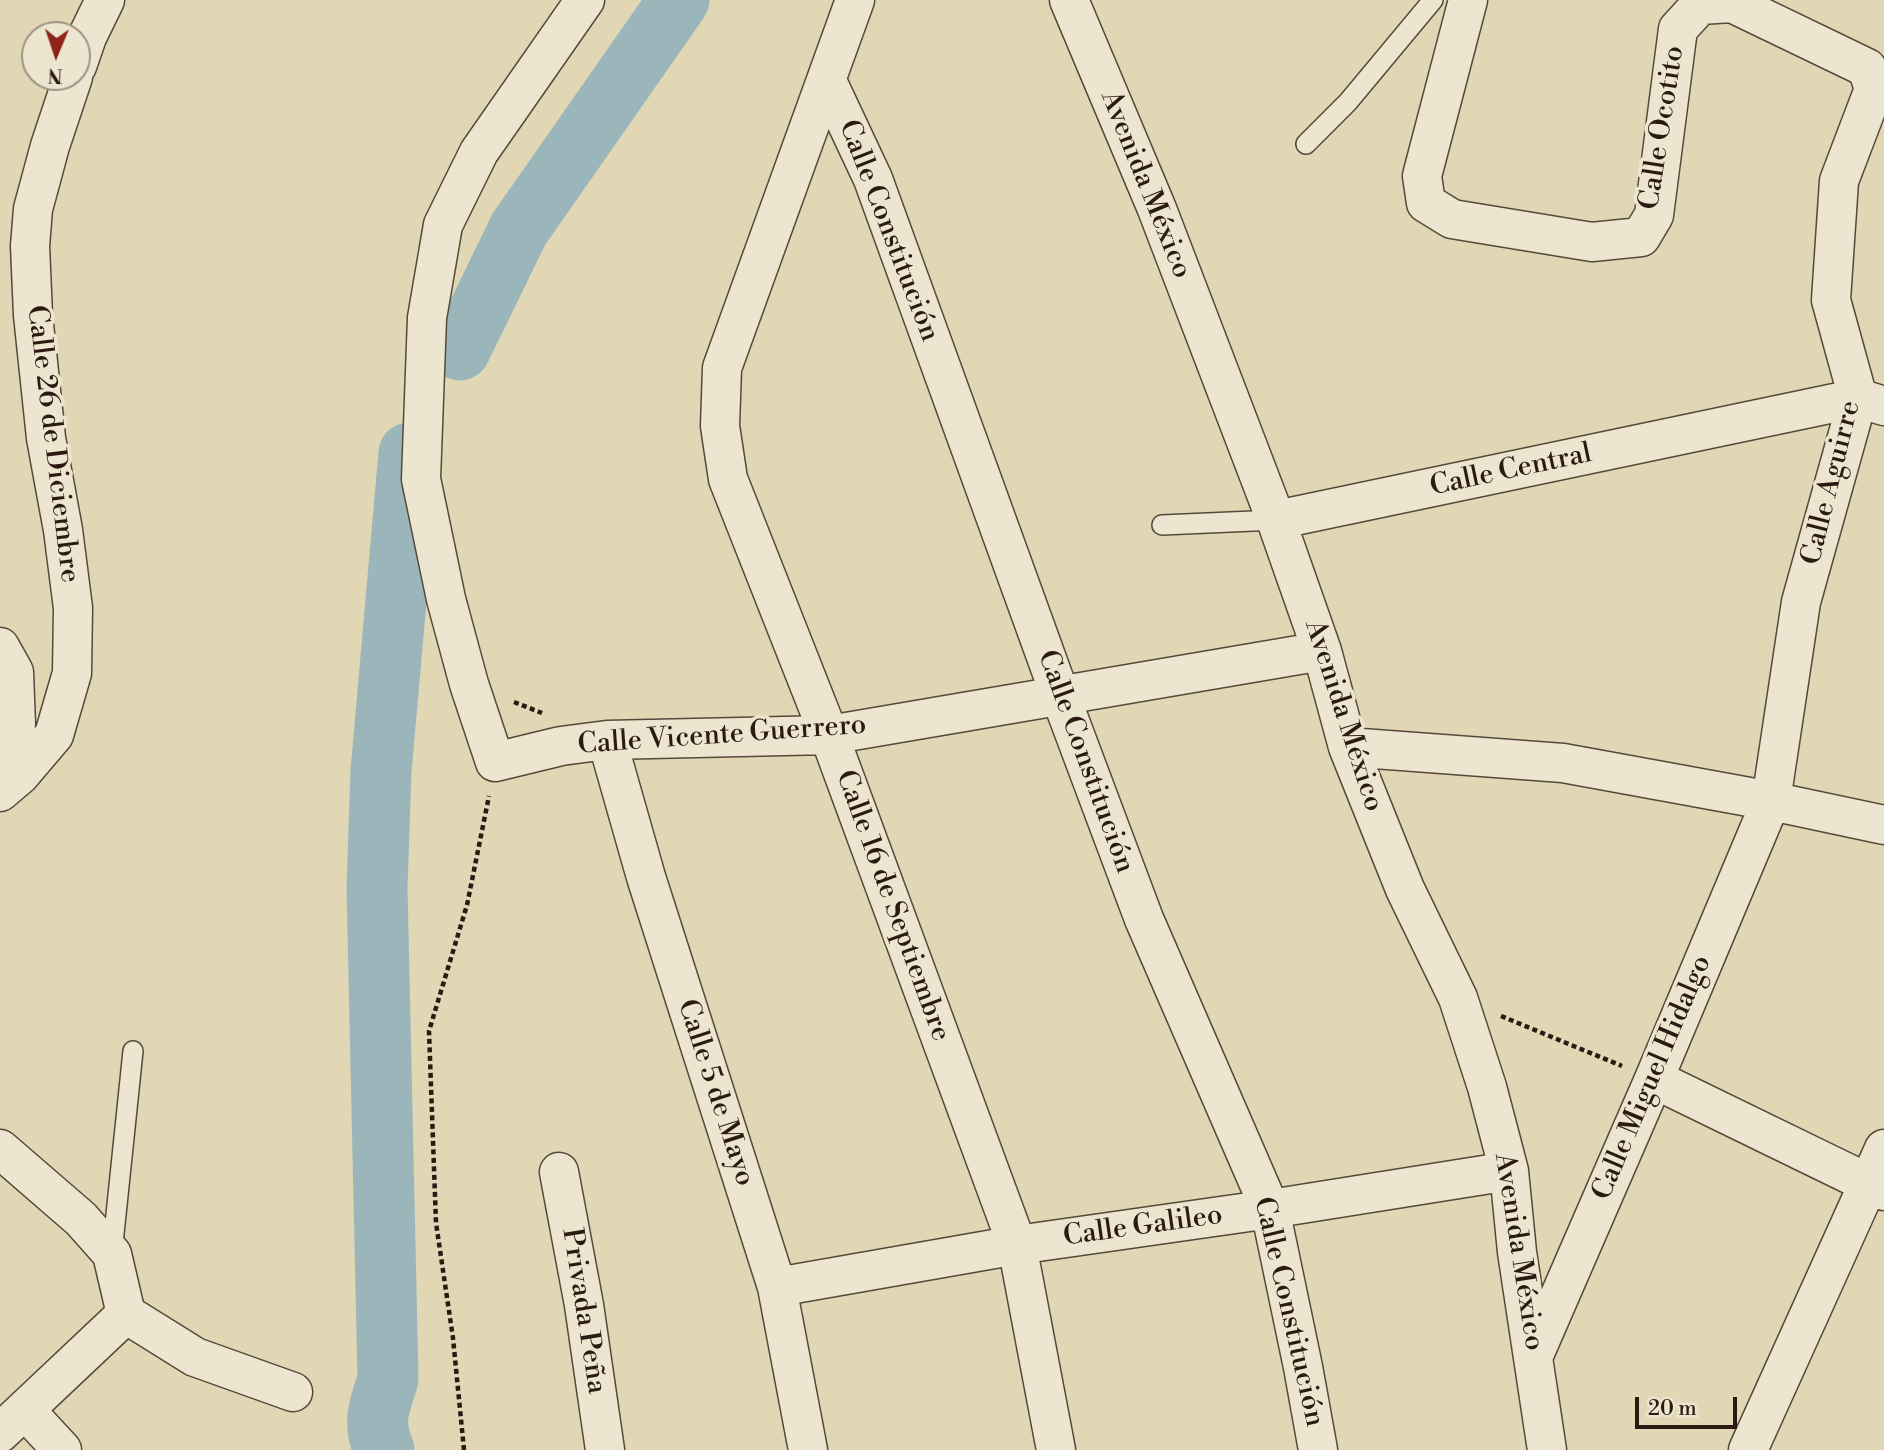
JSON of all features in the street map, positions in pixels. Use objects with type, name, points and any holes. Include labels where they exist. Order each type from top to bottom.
[{"type":"street","points":[[91,29],[105,0]]},
{"type":"street","points":[[495,762],[469,684],[453,624],[421,479],[427,318],[443,225],[479,152],[585,0]]},
{"type":"street","name":"Calle 16 de Septiembre","points":[[855,0],[722,368],[720,426],[728,479],[829,735],[1017,1245],[1056,1450]]},
{"type":"street","name":"Calle Ocotito","points":[[1468,0],[1422,176],[1426,203],[1452,219],[1592,242],[1641,237],[1654,215],[1678,29],[1700,5],[1732,3]]},
{"type":"street","name":"Calle Aguirre","points":[[1732,3],[1867,68],[1874,89],[1839,181],[1831,300],[1871,402],[1801,602],[1771,800]]},
{"type":"street","name":"Avenida México","points":[[1082,8],[1276,520],[1322,651],[1348,747],[1405,889],[1458,998],[1487,1087],[1509,1171],[1517,1252],[1548,1450]]},
{"type":"street","name":"Calle Constitución","points":[[827,80],[873,179],[1144,919],[1270,1209],[1318,1450]]},
{"type":"street","name":"Calle 26 de Diciembre","points":[[0,792],[20,775],[54,735],[72,673],[73,608],[46,438],[33,315],[30,246],[33,209],[50,146],[69,91]]},
{"type":"street","name":"Calle Central","points":[[1276,520],[1871,402]]},
{"type":"street","points":[[0,647],[14,672],[16,724],[0,755]]},
{"type":"street","name":"Calle Vicente Guerrero","points":[[495,762],[561,746],[607,740],[829,735],[1322,651]]},
{"type":"street","name":"Calle 5 de Mayo","points":[[607,740],[646,877],[777,1287],[808,1450]]},
{"type":"street","points":[[1348,747],[1563,763],[1771,800],[1884,825]]},
{"type":"street","name":"Calle Miguel Hidalgo","points":[[1534,1355],[1771,800]]},
{"type":"street","points":[[1654,1079],[1876,1187]]},
{"type":"street","points":[[0,1149],[81,1219],[111,1254],[126,1314],[195,1357],[293,1392]]},
{"type":"street","points":[[1748,1450],[1876,1187],[1884,1149]]},
{"type":"street","name":"Calle Galileo","points":[[777,1287],[1017,1245],[1509,1171]]},
{"type":"street","name":"Privada Peña","points":[[559,1172],[584,1305],[605,1450]]},
{"type":"street","points":[[62,1450],[12,1422],[126,1314]]},
{"type":"lane","points":[[1306,144],[1348,102],[1433,0]]},
{"type":"lane","name":"Calle Central","points":[[1162,525],[1276,520]]},
{"type":"lane","points":[[111,1254],[133,1051]]},
{"type":"path","points":[[464,1450],[453,1338],[436,1223],[429,1031],[467,905],[495,762]]},
{"type":"path","points":[[1458,998],[1654,1079]]},
{"type":"waterway","points":[[460,350],[519,229],[679,0]]},
{"type":"waterway","points":[[384,1450],[378,1431],[380,1407],[388,1379],[377,887],[381,771],[409,453]]}]
